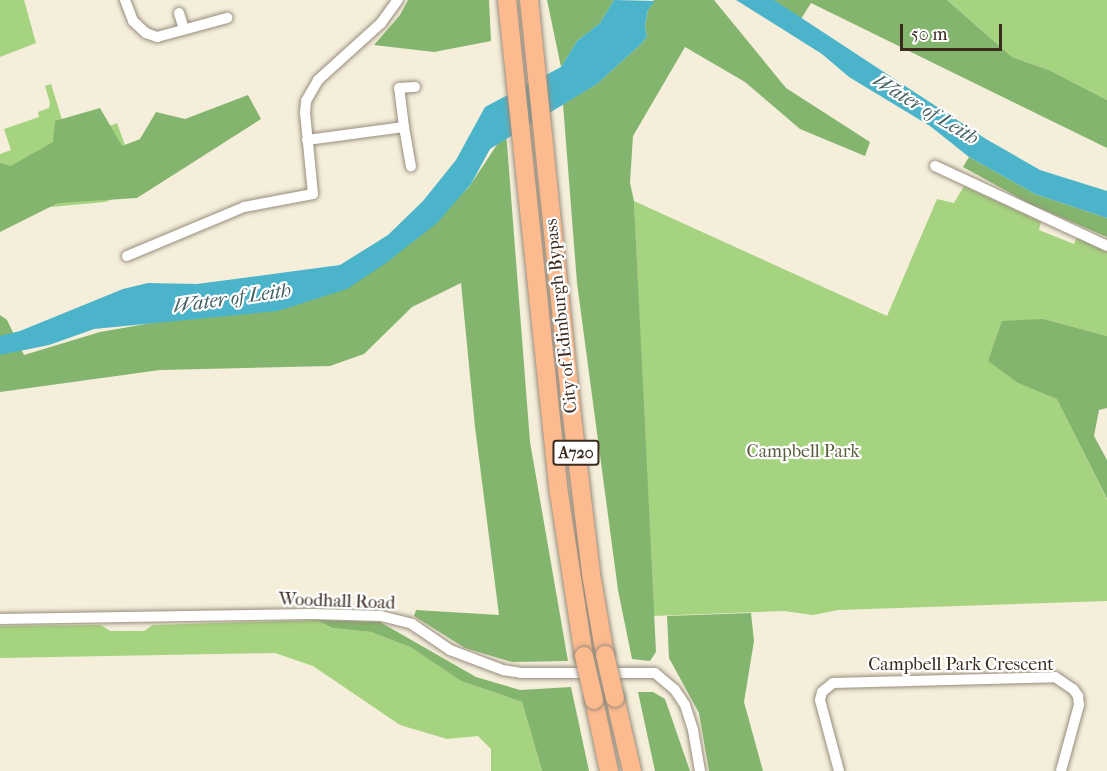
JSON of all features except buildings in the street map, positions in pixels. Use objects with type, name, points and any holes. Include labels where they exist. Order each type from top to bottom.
[{"type":"highway","name":"City of Edinburgh Bypass","points":[[507,0],[559,493],[584,656],[609,771]]},
{"type":"highway","name":"City of Edinburgh Bypass","points":[[529,0],[591,574],[605,655],[632,771]]},
{"type":"street","points":[[125,0],[129,13],[146,33],[157,37],[227,18]]},
{"type":"street","points":[[127,256],[244,207],[313,194],[307,140],[306,101],[318,80],[381,23],[398,0]]},
{"type":"street","points":[[179,13],[184,30]]},
{"type":"street","points":[[411,166],[399,88],[415,87]]},
{"type":"street","points":[[307,140],[404,127]]},
{"type":"street","points":[[935,166],[1107,246]]},
{"type":"street","name":"Woodhall Road","points":[[0,619],[312,614],[381,616],[412,624],[450,650],[503,670],[521,674],[655,673],[669,684],[685,705],[693,729],[700,771]]},
{"type":"street","name":"Campbell Park Crescent","points":[[839,771],[820,700],[822,692],[833,682],[1055,677],[1073,689],[1078,696],[1079,705],[1061,771]]},
{"type":"green space","points":[[0,0],[24,0],[36,43],[0,57]]},
{"type":"green space","points":[[408,0],[489,0],[491,41],[434,52],[374,45],[400,15]]},
{"type":"green space","points":[[547,0],[614,0],[600,23],[577,41],[561,67]]},
{"type":"green space","points":[[654,0],[714,0],[786,88],[870,142],[865,156],[800,129],[745,82],[685,47],[633,136],[630,183],[634,201],[656,652],[650,661],[632,659],[618,590],[577,283],[563,104],[597,84],[647,37],[645,26],[648,10]]},
{"type":"green space","points":[[774,0],[947,0],[1012,57],[1049,70],[1107,100],[1107,148],[811,3],[801,19]]},
{"type":"green space","points":[[947,0],[1107,0],[1107,100],[1049,70],[1012,57]]},
{"type":"green space","points":[[51,84],[69,142],[117,123],[141,189],[105,202],[40,208],[0,189],[0,154],[11,150],[4,129],[39,117],[38,112],[49,108],[50,103],[45,86]]},
{"type":"green space","points":[[248,95],[261,119],[137,198],[58,203],[0,232],[0,163],[11,166],[53,142],[55,121],[100,108],[122,146],[140,139],[156,112],[185,119]]},
{"type":"green space","points":[[506,131],[530,442],[568,661],[512,662],[465,648],[414,616],[416,610],[499,615],[475,427],[461,283],[412,307],[364,354],[330,366],[160,370],[0,392],[0,315],[7,320],[24,355],[100,332],[232,309],[408,244],[469,187]]},
{"type":"green space","points":[[969,157],[1035,194],[1107,218],[1107,237],[1030,204],[963,167]]},
{"type":"green space","name":"Campbell Park","points":[[964,186],[1041,222],[1039,230],[1074,244],[1077,237],[1107,251],[1107,336],[1044,319],[1018,383],[1057,398],[1107,500],[1107,601],[838,610],[813,615],[784,611],[652,616],[634,201],[887,316],[937,199],[954,203]]},
{"type":"green space","points":[[1044,319],[1107,336],[1107,408],[1099,410],[1094,436],[1107,460],[1107,499],[1057,399],[1018,383],[988,361],[1002,321]]},
{"type":"green space","points":[[751,613],[754,641],[744,702],[763,771],[709,771],[699,713],[669,658],[667,616]]},
{"type":"green space","points":[[317,620],[332,628],[371,632],[410,647],[461,681],[522,702],[542,771],[491,771],[491,749],[478,736],[447,739],[400,725],[313,666],[275,653],[0,658],[0,626],[101,625],[110,631],[144,631],[153,625]]},
{"type":"green space","points":[[317,620],[380,622],[476,677],[520,690],[571,687],[589,771],[542,771],[522,702],[461,681],[410,647],[371,632],[332,628]]},
{"type":"green space","points":[[638,692],[653,692],[665,699],[690,771],[655,771]]},
{"type":"water","name":"Water of Leith","points":[[614,0],[655,1],[648,10],[645,26],[647,37],[640,45],[597,84],[490,149],[471,184],[437,223],[386,263],[347,289],[278,311],[94,329],[49,345],[0,355],[0,336],[20,331],[123,289],[148,283],[197,284],[340,265],[388,235],[423,201],[456,160],[485,107],[561,67],[577,41],[600,23]]},
{"type":"water","name":"Water of Leith","points":[[736,0],[774,0],[986,139],[1040,170],[1107,191],[1107,218],[1035,194],[969,157],[930,126],[849,77],[822,54]]}]
